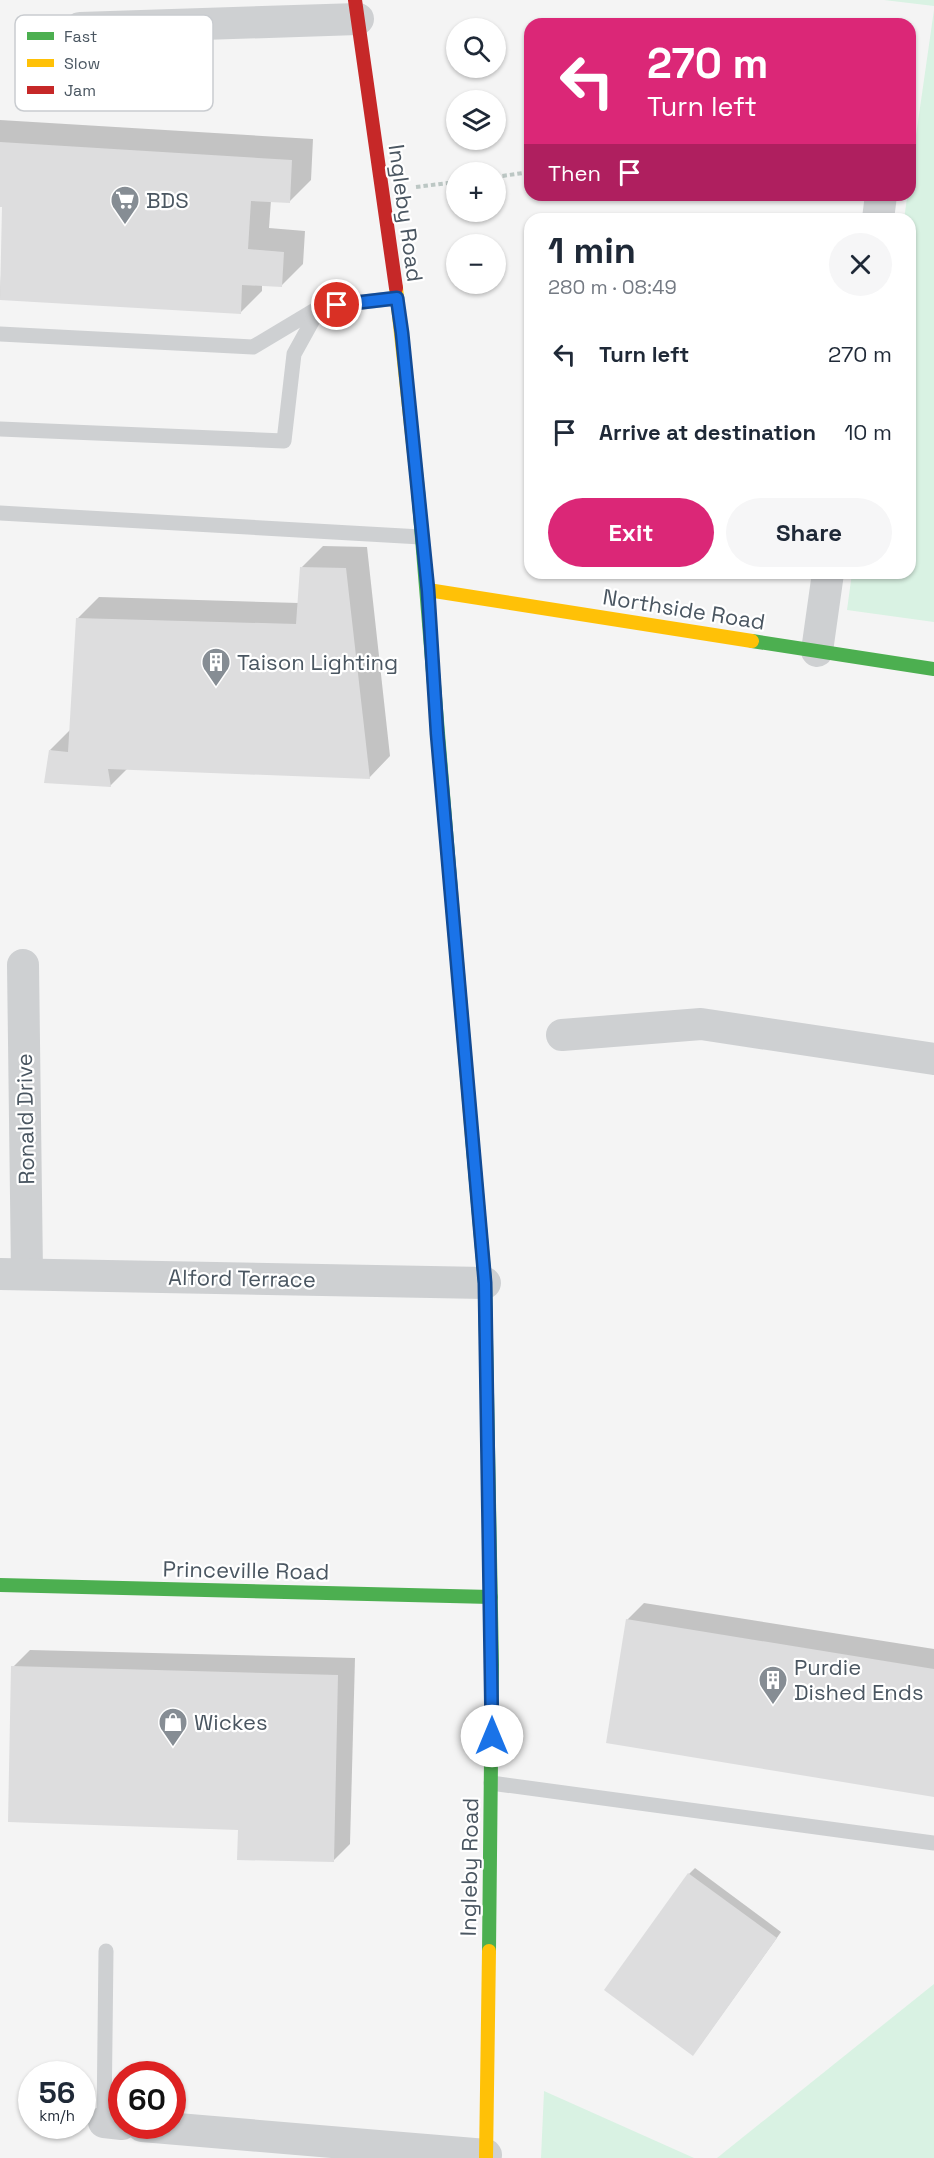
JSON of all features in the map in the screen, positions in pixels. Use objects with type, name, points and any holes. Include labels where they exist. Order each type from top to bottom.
[{"type":"main road","name":"Ingleby Road","points":[[357,10],[397,298],[428,590],[437,733],[485,1283],[491,1597],[486,2156]]},
{"type":"main road","name":"Northside Road","points":[[428,590],[934,669]]},
{"type":"main road","name":"Princeville Road","points":[[0,1585],[491,1597]]},
{"type":"street","points":[[213,19],[357,10]]},
{"type":"street","points":[[817,651],[827,579]]},
{"type":"street","name":"Ronald Drive","points":[[13,1273],[23,965]]},
{"type":"street","points":[[562,1035],[701,1024],[934,1059]]},
{"type":"street","name":"Alford Terrace","points":[[13,1273],[485,1283]]},
{"type":"street","points":[[186,2130],[486,2156]]},
{"type":"lane","points":[[0,334],[253,347],[320,307],[397,298]]},
{"type":"lane","points":[[0,429],[284,441],[294,354],[320,307]]},
{"type":"lane","points":[[0,513],[422,537]]},
{"type":"lane","points":[[491,1783],[934,1844]]},
{"type":"lane","points":[[106,1951],[110,2061]]},
{"type":"path","points":[[506,175],[524,173]]},
{"type":"green space","points":[[884,0],[934,0],[934,6]]},
{"type":"green space","points":[[934,10],[934,622],[847,610],[851,579],[916,579],[916,213],[905,213],[907,201],[916,201],[916,135]]},
{"type":"green space","points":[[934,1984],[934,2158],[717,2158]]},
{"type":"green space","points":[[544,2091],[694,2158],[541,2158]]},
{"type":"building","name":"BDS","points":[[0,142],[292,160],[290,203],[251,201],[248,249],[284,252],[282,287],[242,285],[241,314],[0,300],[2,207],[0,207]]},
{"type":"building","name":"Taison Lighting","points":[[300,567],[346,568],[370,779],[108,769],[111,787],[44,783],[49,750],[68,752],[76,618],[296,624]]},
{"type":"building","name":"Purdie Dished Ends","points":[[626,1619],[934,1669],[934,1797],[606,1743]]},
{"type":"building","name":"Wickes","points":[[11,1666],[338,1675],[334,1862],[237,1860],[238,1830],[8,1822]]},
{"type":"building","points":[[688,1873],[777,1938],[693,2056],[604,1990]]},
{"type":"traffic: fast","points":[[418,490],[451,891]]},
{"type":"traffic: fast","points":[[752,641],[934,669]]},
{"type":"traffic: fast","points":[[472,1137],[485,1283],[492,1665],[489,1951]]},
{"type":"traffic: fast","points":[[0,1585],[491,1597]]},
{"type":"traffic: slow","points":[[396,288],[418,490]]},
{"type":"traffic: slow","points":[[428,590],[752,641]]},
{"type":"traffic: slow","points":[[451,891],[472,1137]]},
{"type":"traffic: slow","points":[[486,2158],[489,1951]]},
{"type":"traffic: jam","points":[[355,0],[396,288]]},
{"type":"place","name":"BDS","points":[[125,226]]},
{"type":"place","name":"Taison Lighting","points":[[216,688]]},
{"type":"place","name":"Purdie Dished Ends","points":[[773,1706]]},
{"type":"place","name":"Wickes","points":[[173,1748]]},
{"type":"route","points":[[337,305],[397,298],[402,333],[428,590],[437,733],[485,1283],[492,1736]]}]
